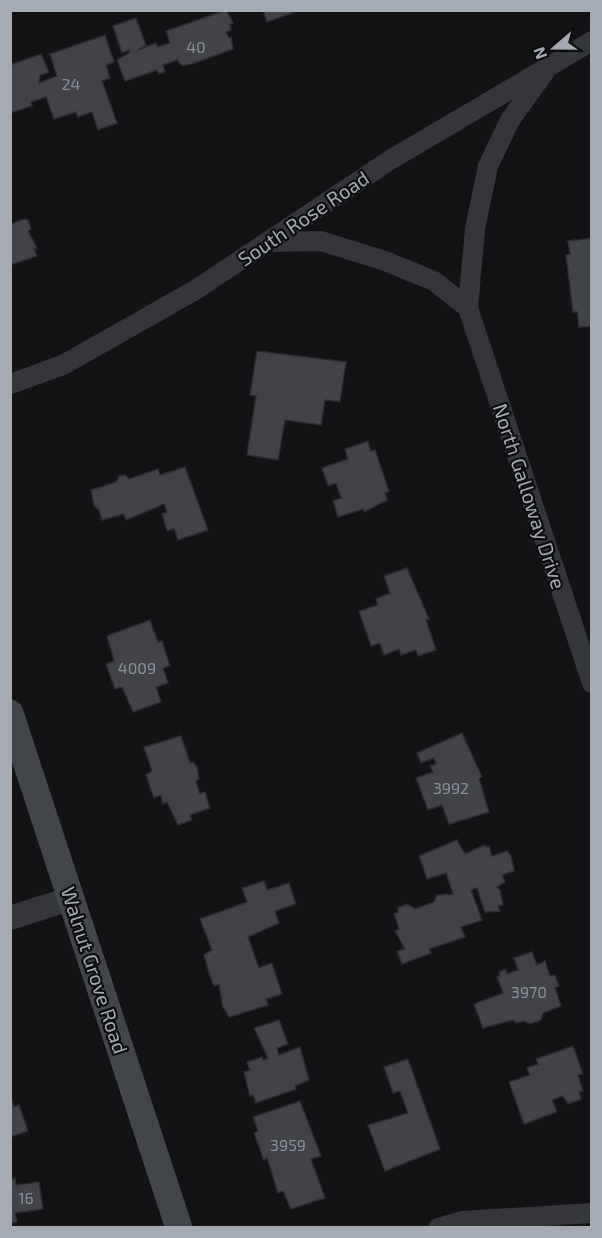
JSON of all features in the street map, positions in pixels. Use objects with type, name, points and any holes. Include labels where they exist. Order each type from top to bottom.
[{"type":"main road","name":"Walnut Grove Road","points":[[10,713],[179,1227]]},
{"type":"street","name":"South Rose Road","points":[[10,384],[63,366],[197,289],[390,160],[591,41]]},
{"type":"street","name":"North Galloway Drive","points":[[550,65],[510,120],[488,166],[475,229],[468,308],[591,683]]},
{"type":"street","points":[[267,242],[321,241],[385,261],[434,281],[468,308]]},
{"type":"street","points":[[10,918],[72,898]]},
{"type":"street","points":[[438,1227],[462,1221],[591,1213]]},
{"type":"building","points":[[226,10],[233,23],[230,24],[231,30],[226,32],[229,38],[231,37],[233,49],[182,66],[177,60],[163,65],[165,72],[159,74],[157,70],[125,81],[117,60],[130,52],[129,50],[122,53],[113,26],[136,18],[146,45],[138,50],[156,43],[158,47],[170,43],[166,31]]},
{"type":"building","points":[[263,10],[291,10],[292,13],[267,22]]},
{"type":"building","points":[[105,35],[114,62],[106,65],[110,78],[102,81],[117,123],[98,130],[92,112],[78,117],[76,112],[54,119],[46,97],[31,102],[32,106],[10,113],[10,65],[41,54],[49,72],[40,75],[39,83],[57,76],[50,54]]},
{"type":"building","points":[[24,219],[28,220],[31,229],[28,231],[37,248],[34,249],[37,256],[10,265],[10,224]]},
{"type":"building","points":[[592,238],[592,326],[579,327],[577,312],[573,312],[566,255],[570,254],[568,241]]},
{"type":"building","points":[[257,351],[346,362],[340,402],[325,400],[321,425],[285,420],[278,460],[247,455],[256,396],[250,395]]},
{"type":"building","points":[[368,441],[371,451],[375,450],[389,491],[385,493],[387,500],[364,512],[363,509],[338,517],[333,501],[341,498],[336,483],[328,486],[322,468],[348,459],[345,449]]},
{"type":"building","points":[[185,467],[208,530],[178,540],[174,528],[167,531],[162,514],[167,512],[164,504],[126,520],[124,514],[102,520],[99,510],[94,506],[91,490],[116,482],[119,476],[125,475],[129,479],[158,469],[160,475]]},
{"type":"building","points":[[407,568],[429,619],[426,620],[436,650],[418,656],[416,650],[401,655],[399,649],[384,655],[380,643],[371,646],[359,611],[378,605],[376,599],[390,593],[384,576]]},
{"type":"building","points":[[150,620],[158,642],[162,641],[170,666],[163,668],[168,683],[156,687],[161,702],[133,712],[122,687],[115,689],[106,664],[114,661],[107,636]]},
{"type":"building","points":[[462,733],[482,777],[479,778],[489,812],[449,824],[442,805],[428,810],[416,778],[433,772],[430,766],[436,764],[434,758],[421,763],[417,753]]},
{"type":"building","points":[[181,736],[190,763],[193,762],[197,767],[199,779],[196,781],[200,794],[205,792],[210,808],[190,815],[192,820],[178,825],[167,802],[163,804],[161,795],[154,798],[146,775],[152,771],[144,747]]},
{"type":"building","points":[[457,840],[465,854],[485,845],[489,846],[492,856],[507,851],[511,856],[514,871],[502,875],[505,882],[497,887],[500,890],[503,905],[498,906],[500,911],[485,912],[477,888],[471,890],[482,920],[461,927],[465,937],[429,949],[431,953],[402,964],[397,951],[405,949],[395,931],[399,929],[394,914],[398,912],[398,908],[407,904],[415,909],[434,902],[437,895],[453,894],[446,873],[427,879],[419,856]]},
{"type":"building","points":[[264,881],[267,890],[289,883],[296,904],[275,911],[279,923],[248,937],[259,968],[272,963],[282,994],[266,999],[268,1005],[229,1017],[223,1007],[219,984],[214,986],[210,976],[204,955],[212,950],[200,919],[247,902],[242,888]]},
{"type":"building","points":[[532,952],[537,965],[545,961],[550,976],[555,975],[559,986],[555,988],[561,1006],[543,1013],[541,1020],[530,1024],[524,1021],[517,1023],[513,1020],[483,1028],[474,1004],[503,993],[497,977],[500,976],[499,972],[506,969],[507,974],[518,970],[514,958]]},
{"type":"building","points":[[279,1020],[288,1044],[277,1048],[279,1055],[300,1047],[309,1080],[295,1086],[296,1089],[256,1103],[253,1095],[250,1096],[244,1072],[250,1070],[247,1062],[262,1057],[263,1060],[268,1058],[254,1028]]},
{"type":"building","points":[[573,1046],[583,1074],[578,1075],[583,1091],[579,1092],[581,1099],[568,1104],[563,1096],[552,1100],[557,1112],[524,1124],[509,1082],[530,1075],[527,1068],[538,1064],[536,1059]]},
{"type":"building","points":[[408,1059],[440,1149],[385,1171],[368,1125],[408,1113],[400,1091],[393,1093],[384,1067]]},
{"type":"building","points":[[10,1095],[14,1107],[19,1105],[28,1131],[10,1137]]},
{"type":"building","points":[[300,1101],[321,1156],[311,1159],[325,1198],[291,1209],[283,1191],[278,1193],[267,1158],[264,1160],[254,1133],[258,1131],[253,1117]]},
{"type":"building","points":[[15,1179],[16,1185],[39,1182],[43,1209],[15,1213],[17,1222],[10,1223],[10,1180]]}]
